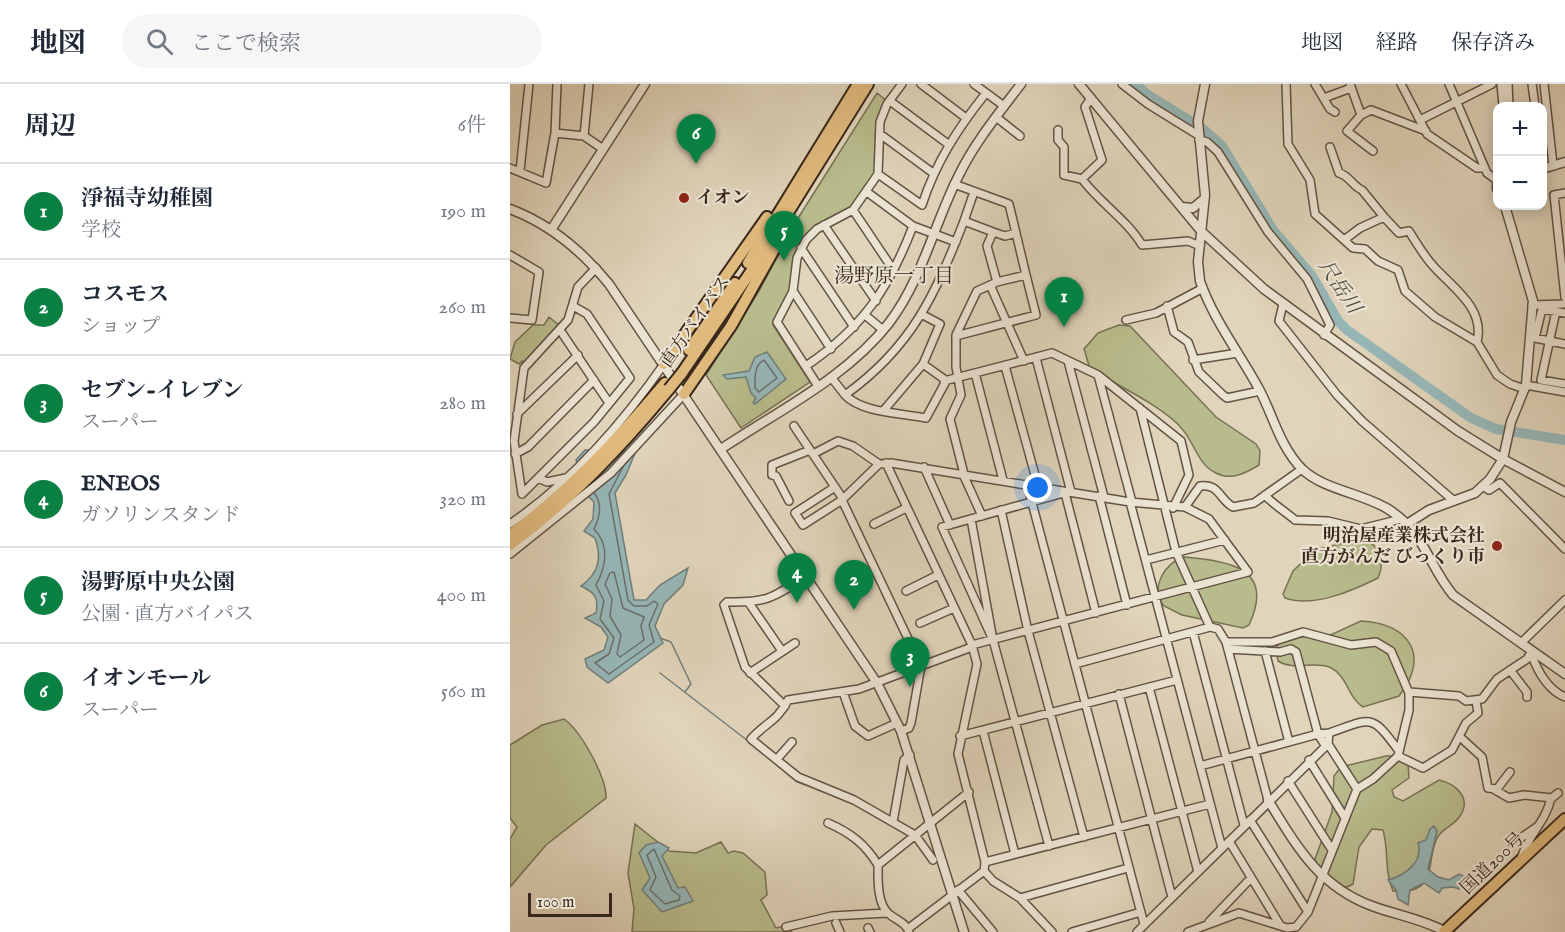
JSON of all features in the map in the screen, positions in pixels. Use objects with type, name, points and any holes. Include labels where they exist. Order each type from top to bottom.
[{"type":"highway","points":[[826,135],[852,84]]},
{"type":"highway","name":"直方バイパス","points":[[510,544],[546,517],[605,464],[667,386],[756,264],[815,160],[826,135],[858,84]]},
{"type":"highway","name":"直方バイパス","points":[[815,160],[841,127],[868,84]]},
{"type":"highway","points":[[841,127],[875,84]]},
{"type":"highway","points":[[664,364],[815,160]]},
{"type":"highway","points":[[684,394],[754,288],[815,160]]},
{"type":"highway","name":"直方バイパス","points":[[510,535],[564,493],[667,386]]},
{"type":"highway","name":"国道200号","points":[[1445,932],[1565,819]]},
{"type":"street","points":[[520,171],[529,84]]},
{"type":"street","points":[[510,168],[546,183],[555,133],[557,84]]},
{"type":"street","points":[[584,136],[589,84]]},
{"type":"street","points":[[551,230],[645,84]]},
{"type":"street","points":[[818,386],[777,322],[793,291],[797,258],[801,248],[811,234],[853,210],[878,174],[883,112],[902,84]]},
{"type":"street","points":[[921,84],[966,118]]},
{"type":"street","points":[[974,84],[1004,106]]},
{"type":"street","points":[[721,449],[831,377],[853,360],[883,330],[907,298],[954,184],[975,145],[1021,84]]},
{"type":"street","points":[[1079,84],[1201,231],[1282,304],[1503,459],[1565,492]]},
{"type":"street","points":[[1122,84],[1156,110],[1207,142],[1218,152],[1268,232],[1307,279],[1330,325],[1324,334]]},
{"type":"street","points":[[1205,84],[1198,121],[1198,137],[1204,169],[1199,274],[1203,288],[1260,391],[1285,447],[1302,469],[1318,480],[1372,500],[1404,521],[1422,542],[1443,583],[1453,595],[1565,674]]},
{"type":"street","points":[[1286,84],[1287,144],[1310,180],[1315,214],[1353,248],[1365,249],[1378,261],[1392,265],[1398,270],[1406,291],[1435,317],[1478,342],[1497,375],[1510,384],[1565,392]]},
{"type":"street","points":[[1315,84],[1335,112]]},
{"type":"street","points":[[1401,84],[1426,131]]},
{"type":"street","points":[[1449,84],[1485,168],[1493,181]]},
{"type":"street","points":[[1420,120],[1492,84]]},
{"type":"street","points":[[1532,84],[1534,102]]},
{"type":"street","points":[[1544,84],[1553,165]]},
{"type":"street","points":[[1324,98],[1350,86],[1361,115]]},
{"type":"street","points":[[1503,102],[1505,87]]},
{"type":"street","points":[[1505,87],[1508,102]]},
{"type":"street","points":[[878,174],[922,205],[933,173],[948,144],[986,93]]},
{"type":"street","points":[[1082,179],[1102,160],[1085,107],[1091,98]]},
{"type":"street","points":[[890,101],[948,144]]},
{"type":"street","points":[[1374,151],[1347,131],[1361,115],[1371,110],[1426,131],[1477,168],[1485,168]]},
{"type":"street","points":[[996,117],[1020,136]]},
{"type":"street","points":[[1058,130],[1058,140],[1064,147],[1064,175],[1082,179],[1092,193],[1134,232],[1142,245],[1188,241],[1200,246]]},
{"type":"street","points":[[555,133],[584,136],[603,149]]},
{"type":"street","points":[[880,134],[933,173]]},
{"type":"street","points":[[1330,147],[1339,173],[1348,176],[1362,190],[1399,233],[1409,231],[1423,254],[1459,291],[1480,324],[1478,342]]},
{"type":"street","points":[[1547,167],[1565,162]]},
{"type":"street","points":[[954,184],[1009,204],[1036,315],[956,336]]},
{"type":"street","points":[[867,192],[913,226],[956,242]]},
{"type":"street","points":[[845,395],[872,375],[923,315],[956,242],[974,192]]},
{"type":"street","points":[[1565,193],[1554,195],[1561,224],[1565,297]]},
{"type":"street","points":[[1182,207],[1193,208],[1204,199]]},
{"type":"street","points":[[510,209],[551,230],[596,268],[664,364],[877,683],[910,755],[956,892],[964,932]]},
{"type":"street","points":[[853,210],[894,271]]},
{"type":"street","points":[[1506,210],[1538,306],[1535,338],[1565,344]]},
{"type":"street","points":[[1344,240],[1360,228],[1384,217]]},
{"type":"street","points":[[964,221],[1005,236],[1016,233]]},
{"type":"street","points":[[824,225],[876,301]]},
{"type":"street","points":[[806,366],[831,349],[876,301],[894,271],[913,226]]},
{"type":"street","points":[[993,232],[987,246],[994,283],[1007,322],[1024,361]]},
{"type":"street","points":[[801,248],[854,327]]},
{"type":"street","points":[[510,255],[539,272],[532,320],[510,318]]},
{"type":"street","points":[[573,306],[587,314],[630,378],[594,422],[522,494],[515,454],[517,414],[524,368],[568,320],[578,287],[596,268]]},
{"type":"street","points":[[981,516],[964,474],[950,418],[961,395],[957,378],[956,336],[977,291],[994,283],[1026,275]]},
{"type":"street","points":[[1125,320],[1156,313],[1203,288]]},
{"type":"street","points":[[793,291],[831,349]]},
{"type":"street","points":[[1282,304],[1279,321],[1337,395],[1362,421],[1454,501]]},
{"type":"street","points":[[1538,306],[1565,304]]},
{"type":"street","points":[[1167,306],[1174,332],[1188,342],[1203,376],[1227,398],[1260,391]]},
{"type":"street","points":[[1538,306],[1565,313]]},
{"type":"street","points":[[1265,495],[1268,500],[1281,506],[1295,520],[1328,521],[1361,529],[1404,521],[1454,501],[1483,486],[1503,459],[1511,422],[1525,387],[1538,306]]},
{"type":"street","points":[[1556,311],[1541,380],[1565,384]]},
{"type":"street","points":[[865,315],[883,330]]},
{"type":"street","points":[[884,410],[906,388],[923,364],[940,324],[923,315]]},
{"type":"street","points":[[560,330],[609,403]]},
{"type":"street","points":[[1194,360],[1238,352]]},
{"type":"street","points":[[944,381],[1052,353],[1098,375],[1181,441],[1189,475],[1173,508]]},
{"type":"street","points":[[517,414],[578,355]]},
{"type":"street","points":[[1036,358],[1096,613]]},
{"type":"street","points":[[1068,361],[1127,605]]},
{"type":"street","points":[[510,524],[531,510],[566,478],[613,428],[664,364]]},
{"type":"street","points":[[923,364],[944,381]]},
{"type":"street","points":[[1005,366],[1038,486]]},
{"type":"street","points":[[975,373],[1003,480]]},
{"type":"street","points":[[1098,375],[1222,848]]},
{"type":"street","points":[[831,377],[853,404],[926,418],[944,381]]},
{"type":"street","points":[[515,454],[528,447],[594,380]]},
{"type":"street","points":[[510,554],[611,473],[684,394]]},
{"type":"street","points":[[1140,408],[1176,552],[1210,627]]},
{"type":"street","points":[[794,426],[843,499],[921,666],[909,728],[899,727],[868,736],[855,726],[843,692]]},
{"type":"street","points":[[789,501],[776,476],[772,475],[772,465],[838,441],[854,446],[882,463],[924,467],[1164,507],[1185,507],[1209,519],[1248,572],[972,646],[877,683],[843,692],[788,700],[781,715],[763,726],[752,739],[798,777],[829,788],[893,822],[913,837],[933,860]]},
{"type":"street","points":[[835,487],[795,513],[803,525],[843,499],[882,463]]},
{"type":"street","points":[[882,463],[972,646],[977,664],[958,754],[985,862],[984,871],[908,929],[898,932]]},
{"type":"street","points":[[924,467],[950,525]]},
{"type":"street","points":[[1185,507],[1200,486],[1206,485],[1220,492],[1227,504],[1233,507],[1246,506],[1302,469]]},
{"type":"street","points":[[538,478],[547,482],[566,478]]},
{"type":"street","points":[[1483,486],[1489,490],[1500,483],[1565,549]]},
{"type":"street","points":[[1027,484],[1144,924]]},
{"type":"street","points":[[993,640],[942,527],[1069,492]]},
{"type":"street","points":[[874,524],[906,508]]},
{"type":"street","points":[[1001,510],[1028,631],[1084,837]]},
{"type":"street","points":[[971,519],[993,640],[1048,846]]},
{"type":"street","points":[[1146,560],[1225,540]]},
{"type":"street","points":[[906,591],[938,575]]},
{"type":"street","points":[[785,706],[745,667],[724,606],[727,602],[749,603],[770,599],[806,576]]},
{"type":"street","points":[[1521,644],[1565,600]]},
{"type":"street","points":[[749,603],[782,651]]},
{"type":"street","points":[[921,623],[954,608]]},
{"type":"street","points":[[1075,664],[1210,627],[1218,629],[1227,645],[1268,800],[1303,856],[1322,875],[1356,899],[1445,932]]},
{"type":"street","points":[[1193,632],[1226,759],[1247,822],[1308,912]]},
{"type":"street","points":[[1188,932],[1239,913],[1284,928],[1296,927],[1308,912],[1357,789],[1373,779],[1399,753],[1409,710],[1409,692],[1391,651],[1377,642],[1351,645],[1303,632],[1272,642],[1227,645]]},
{"type":"street","points":[[750,673],[795,643]]},
{"type":"street","points":[[1227,645],[1265,651],[1291,649],[1296,652],[1318,734],[1357,789]]},
{"type":"street","points":[[1265,651],[1289,742]]},
{"type":"street","points":[[1409,692],[1459,696],[1476,701],[1482,699],[1497,679],[1532,652]]},
{"type":"street","points":[[1532,652],[1547,683],[1563,697],[1565,704]]},
{"type":"street","points":[[1510,670],[1527,692],[1527,697]]},
{"type":"street","points":[[960,736],[1177,680]]},
{"type":"street","points":[[1149,687],[1198,872]]},
{"type":"street","points":[[1119,694],[1172,897]]},
{"type":"street","points":[[1200,766],[1329,733],[1357,723],[1373,722],[1380,724],[1399,753],[1427,767],[1452,750],[1466,723],[1478,713],[1476,701]]},
{"type":"street","points":[[983,731],[1015,854]]},
{"type":"street","points":[[1137,932],[1327,744],[1329,733]]},
{"type":"street","points":[[1460,737],[1482,758],[1488,788],[1509,798],[1524,795],[1551,798],[1558,793]]},
{"type":"street","points":[[777,759],[792,742]]},
{"type":"street","points":[[893,822],[903,760],[910,755]]},
{"type":"street","points":[[1309,760],[1345,818]]},
{"type":"street","points":[[1495,790],[1510,772]]},
{"type":"street","points":[[1288,781],[1332,850]]},
{"type":"street","points":[[878,865],[969,792]]},
{"type":"street","points":[[1521,859],[1525,845],[1548,815],[1551,798]]},
{"type":"street","points":[[985,862],[1210,804]]},
{"type":"street","points":[[828,823],[849,832],[868,850],[878,865],[882,904],[887,913],[908,929]]},
{"type":"street","points":[[1515,842],[1542,823]]},
{"type":"street","points":[[1228,841],[1284,928]]},
{"type":"street","points":[[1020,898],[1128,868]]},
{"type":"street","points":[[984,871],[993,881],[1020,898],[1052,932]]},
{"type":"street","points":[[1207,924],[1251,878]]},
{"type":"street","points":[[956,892],[993,932]]},
{"type":"street","points":[[1072,932],[1141,912]]},
{"type":"street","points":[[786,927],[832,916],[887,913]]},
{"type":"street","points":[[836,923],[840,932]]},
{"type":"green space","points":[[877,93],[887,101],[875,175],[854,205],[816,225],[803,240],[791,288],[773,325],[810,382],[741,428],[706,375],[759,291],[800,215]]},
{"type":"green space","points":[[549,317],[559,325],[525,363],[522,361],[519,364],[510,359],[515,342],[533,325],[544,325]]},
{"type":"green space","points":[[1119,325],[1130,326],[1216,417],[1256,444],[1260,451],[1259,465],[1233,476],[1216,473],[1205,465],[1183,430],[1165,413],[1090,369],[1084,349],[1098,333]]},
{"type":"green space","points":[[1364,538],[1374,545],[1380,555],[1381,566],[1378,578],[1332,597],[1308,601],[1285,598],[1283,594],[1293,571],[1315,550]]},
{"type":"green space","points":[[1184,557],[1231,565],[1252,579],[1256,590],[1256,606],[1249,625],[1243,628],[1182,615],[1164,606],[1158,592],[1161,577],[1171,564]]},
{"type":"green space","points":[[1361,621],[1392,628],[1403,635],[1410,644],[1414,655],[1413,668],[1409,681],[1399,696],[1363,707],[1335,670],[1323,665],[1297,666],[1278,661],[1276,647],[1283,640],[1295,637],[1326,637]]},
{"type":"green space","points":[[564,719],[578,734],[598,767],[606,798],[546,845],[510,887],[510,839],[517,827],[510,818],[510,745],[542,725]]},
{"type":"green space","points":[[1386,756],[1396,756],[1408,764],[1409,778],[1392,790],[1394,797],[1403,801],[1439,780],[1456,788],[1463,798],[1463,809],[1458,819],[1439,835],[1429,872],[1419,887],[1408,891],[1393,891],[1388,876],[1383,830],[1372,829],[1359,847],[1353,884],[1333,887],[1323,879],[1315,859],[1332,812],[1334,776],[1341,767]]},
{"type":"green space","points":[[635,824],[669,851],[696,853],[721,842],[728,853],[734,851],[743,853],[765,872],[767,895],[761,900],[776,928],[788,925],[792,932],[632,932],[634,909],[628,873]]},
{"type":"water","points":[[767,352],[786,379],[755,404],[753,403],[756,398],[751,393],[746,377],[727,379],[723,375],[749,371],[755,357]]},
{"type":"water","points":[[585,450],[636,451],[615,493],[634,600],[646,600],[660,585],[688,568],[683,585],[664,604],[655,626],[663,643],[608,683],[587,667],[585,659],[604,650],[608,637],[601,627],[585,618],[596,613],[597,603],[593,593],[581,586],[592,576],[598,559],[595,538],[584,531],[593,519],[594,502],[589,497],[576,460]]},
{"type":"water","points":[[1434,826],[1437,831],[1428,869],[1438,877],[1449,880],[1459,874],[1467,878],[1460,882],[1459,889],[1442,888],[1439,893],[1424,883],[1410,890],[1408,905],[1398,899],[1396,890],[1388,880],[1406,872],[1411,867],[1418,856],[1418,843],[1426,840],[1430,829]]},
{"type":"water","points":[[658,842],[669,848],[662,856],[678,888],[685,887],[693,901],[662,912],[642,890],[650,878],[639,853],[646,845]]},
{"type":"waterway","name":"尺岳川","points":[[1135,84],[1148,95],[1203,129],[1222,146],[1273,230],[1312,276],[1338,321],[1347,330],[1471,418],[1496,429],[1565,440]]},
{"type":"waterway","points":[[660,638],[671,642],[691,684],[685,692]]},
{"type":"waterway","points":[[660,673],[757,748]]},
{"type":"waterway","points":[[763,753],[797,782],[815,788]]},
{"type":"place","name":"イオンモール","points":[[696,164]]},
{"type":"place","name":"イオン","points":[[684,198]]},
{"type":"place","name":"湯野原中央公園","points":[[784,261]]},
{"type":"place","name":"淨福寺幼稚園","points":[[1064,327]]},
{"type":"place","name":"明治屋産業株式会社 直方がんだ びっくり市","points":[[1497,546]]},
{"type":"place","name":"ENEOS","points":[[797,603]]},
{"type":"place","name":"コスモス","points":[[854,610]]},
{"type":"place","name":"セブン-イレブン","points":[[910,687]]},
{"type":"district","name":"湯野原一丁目","points":[[894,276]]}]
